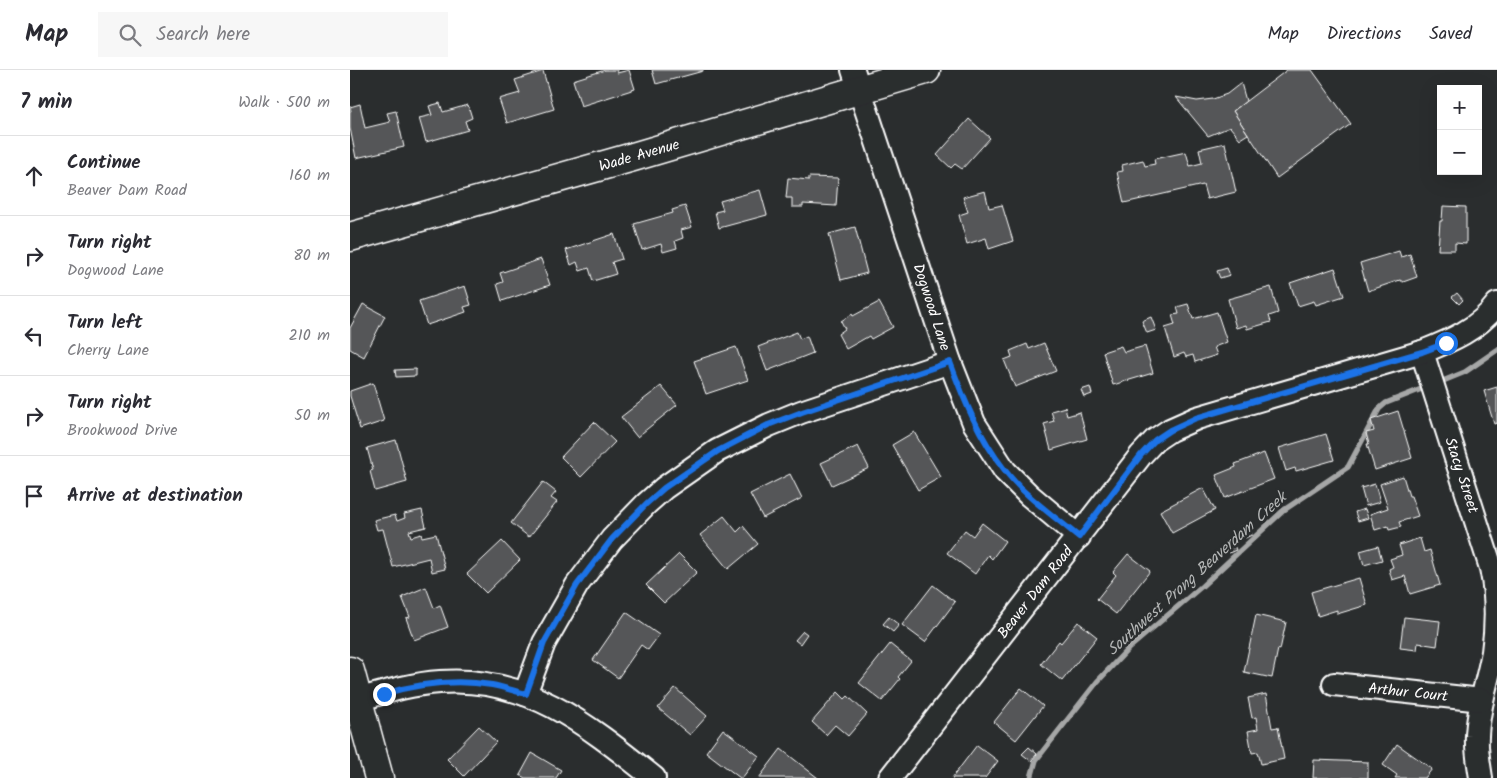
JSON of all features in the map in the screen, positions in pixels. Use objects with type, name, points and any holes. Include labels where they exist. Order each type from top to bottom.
[{"type":"main road","name":"Wade Avenue","points":[[350,237],[633,157],[856,80],[926,70]]},
{"type":"main road","points":[[350,671],[354,701],[379,778]]},
{"type":"street","name":"Dogwood Lane","points":[[856,80],[950,362],[974,423],[1004,470],[1029,495],[1079,537]]},
{"type":"street","name":"Beaver Dam Road","points":[[890,778],[1141,455],[1155,440],[1170,430],[1196,418],[1422,352],[1446,343],[1482,320],[1497,304]]},
{"type":"street","name":"Stacy Street","points":[[1422,352],[1491,568],[1495,586],[1496,605],[1493,652],[1482,700],[1477,736],[1481,778]]},
{"type":"street","points":[[526,694],[544,643],[577,585],[612,539],[639,510],[664,488],[718,451],[768,425],[950,362]]},
{"type":"street","points":[[354,701],[405,688],[440,682],[468,682],[493,685],[526,694],[558,709],[593,730],[654,778]]},
{"type":"street","name":"Arthur Court","points":[[1334,684],[1482,700]]},
{"type":"building","points":[[605,70],[617,70],[617,73],[629,70],[635,89],[581,106],[573,80]]},
{"type":"building","points":[[652,70],[703,70],[703,71],[656,84]]},
{"type":"building","points":[[1287,70],[1312,70],[1351,124],[1277,178],[1233,111]]},
{"type":"building","points":[[543,71],[554,109],[507,123],[499,99],[520,93],[515,80]]},
{"type":"building","points":[[1241,83],[1246,101],[1233,111],[1248,134],[1240,139],[1230,127],[1208,136],[1176,97],[1197,101],[1213,99],[1227,94]]},
{"type":"building","points":[[440,103],[443,112],[468,105],[472,118],[465,121],[468,130],[426,142],[419,118],[432,115],[429,106]]},
{"type":"building","points":[[360,104],[365,128],[390,122],[387,113],[396,111],[404,147],[356,158],[350,128],[350,107]]},
{"type":"building","points":[[969,119],[990,138],[962,169],[955,164],[951,168],[937,155]]},
{"type":"building","points":[[1225,143],[1236,192],[1207,199],[1203,185],[1124,203],[1117,172],[1123,171],[1122,165],[1143,160],[1145,166],[1155,164],[1154,159],[1186,152],[1190,166],[1202,163],[1199,149]]},
{"type":"building","points":[[809,177],[838,178],[836,206],[803,204],[803,207],[792,207],[792,198],[786,198],[788,178],[809,180]]},
{"type":"building","points":[[760,190],[767,215],[719,228],[715,212],[723,210],[720,201]]},
{"type":"building","points":[[985,191],[989,208],[1002,205],[1013,241],[989,249],[986,238],[967,244],[959,215],[968,212],[963,197]]},
{"type":"building","points":[[685,206],[692,227],[681,230],[683,238],[675,241],[677,248],[663,252],[661,244],[642,250],[634,224],[673,213],[672,210]]},
{"type":"building","points":[[1443,206],[1466,207],[1466,244],[1455,243],[1455,250],[1438,250]]},
{"type":"building","points":[[855,227],[867,273],[841,280],[829,234]]},
{"type":"building","points":[[614,234],[622,259],[612,262],[616,274],[593,281],[589,268],[580,271],[577,262],[571,265],[566,250]]},
{"type":"building","points":[[1399,251],[1401,257],[1410,254],[1417,277],[1403,282],[1400,280],[1368,291],[1360,263]]},
{"type":"building","points":[[541,259],[550,285],[502,301],[497,284],[503,282],[500,273]]},
{"type":"building","points":[[1227,268],[1230,275],[1220,278],[1217,271]]},
{"type":"building","points":[[1335,268],[1344,296],[1316,305],[1314,301],[1298,306],[1290,283]]},
{"type":"building","points":[[465,286],[471,305],[464,307],[466,312],[427,325],[419,301]]},
{"type":"building","points":[[1271,287],[1278,313],[1269,316],[1271,322],[1247,329],[1246,325],[1236,328],[1228,299]]},
{"type":"building","points":[[1457,293],[1463,300],[1459,304],[1452,297]]},
{"type":"building","points":[[879,302],[893,327],[871,339],[869,336],[846,349],[838,334],[845,329],[841,321]]},
{"type":"building","points":[[363,304],[385,316],[364,357],[350,349],[350,328]]},
{"type":"building","points":[[1188,304],[1193,319],[1217,312],[1227,342],[1214,347],[1217,355],[1195,362],[1193,355],[1186,357],[1184,353],[1174,357],[1165,328],[1175,325],[1172,315],[1179,314],[1177,307]]},
{"type":"building","points":[[1151,317],[1156,330],[1147,333],[1142,321]]},
{"type":"building","points":[[797,332],[800,339],[807,336],[813,353],[767,371],[758,347]]},
{"type":"building","points":[[1044,343],[1056,371],[1015,387],[1004,360],[1012,357],[1010,351],[1027,344],[1029,349]]},
{"type":"building","points":[[1121,346],[1124,352],[1145,346],[1153,373],[1113,385],[1103,352]]},
{"type":"building","points":[[736,347],[748,380],[706,394],[694,361]]},
{"type":"building","points":[[416,369],[416,376],[396,377],[395,370]]},
{"type":"building","points":[[373,383],[384,421],[360,429],[350,391]]},
{"type":"building","points":[[661,386],[677,405],[637,437],[621,417]]},
{"type":"building","points":[[1090,387],[1092,394],[1084,397],[1081,390]]},
{"type":"building","points":[[1497,387],[1497,423],[1494,424],[1484,391]]},
{"type":"building","points":[[1065,407],[1067,416],[1080,412],[1087,439],[1051,450],[1044,424],[1054,421],[1051,411]]},
{"type":"building","points":[[1398,411],[1412,458],[1375,470],[1367,444],[1369,444],[1366,433],[1374,431],[1371,420]]},
{"type":"building","points":[[594,422],[615,442],[581,477],[561,457]]},
{"type":"building","points":[[914,432],[941,477],[918,490],[892,445]]},
{"type":"building","points":[[1326,434],[1334,460],[1296,471],[1295,468],[1286,471],[1279,448]]},
{"type":"building","points":[[396,440],[407,482],[375,491],[370,471],[373,470],[367,448]]},
{"type":"building","points":[[858,446],[869,468],[832,485],[821,463]]},
{"type":"building","points":[[1264,453],[1274,479],[1225,498],[1216,475],[1236,467],[1235,464]]},
{"type":"building","points":[[790,474],[802,498],[763,518],[750,494]]},
{"type":"building","points":[[1403,476],[1418,516],[1399,522],[1401,527],[1389,530],[1388,526],[1375,530],[1370,514],[1388,508],[1380,484]]},
{"type":"building","points":[[543,482],[556,492],[551,498],[557,502],[529,537],[511,523]]},
{"type":"building","points":[[1375,484],[1380,502],[1366,506],[1361,488]]},
{"type":"building","points":[[1203,488],[1215,510],[1172,533],[1160,511]]},
{"type":"building","points":[[1365,509],[1368,518],[1358,521],[1355,512]]},
{"type":"building","points":[[422,510],[426,527],[409,531],[411,537],[421,534],[422,537],[436,534],[445,569],[432,572],[429,558],[393,567],[383,529],[377,530],[374,520],[395,515],[397,521],[405,518],[404,514]]},
{"type":"building","points":[[724,516],[737,532],[743,526],[758,544],[728,569],[700,535]]},
{"type":"building","points":[[982,523],[1005,541],[992,559],[988,555],[975,574],[947,553],[965,530],[973,536]]},
{"type":"building","points":[[1247,524],[1252,535],[1245,538],[1240,527]]},
{"type":"building","points":[[1420,538],[1424,552],[1430,550],[1440,585],[1410,594],[1405,576],[1392,580],[1389,569],[1393,567],[1390,559],[1402,555],[1399,545]]},
{"type":"building","points":[[502,541],[520,560],[486,593],[467,574]]},
{"type":"building","points":[[1233,543],[1236,550],[1229,553],[1226,546]]},
{"type":"building","points":[[1378,546],[1382,560],[1364,565],[1360,551]]},
{"type":"building","points":[[679,554],[697,572],[664,603],[646,585]]},
{"type":"building","points":[[1128,554],[1150,571],[1116,614],[1097,599],[1116,575],[1113,572]]},
{"type":"building","points":[[1359,578],[1367,605],[1337,614],[1337,610],[1318,616],[1311,592]]},
{"type":"building","points":[[933,585],[955,602],[925,642],[902,625]]},
{"type":"building","points":[[426,587],[434,608],[440,605],[448,627],[414,640],[406,618],[410,617],[402,597]]},
{"type":"building","points":[[626,612],[659,635],[648,650],[641,645],[618,678],[593,660]]},
{"type":"building","points":[[1256,615],[1286,622],[1272,678],[1244,672]]},
{"type":"building","points":[[889,617],[899,625],[893,632],[883,624]]},
{"type":"building","points":[[1404,617],[1440,621],[1437,646],[1418,643],[1417,650],[1400,648]]},
{"type":"building","points":[[1078,622],[1097,637],[1062,681],[1041,664],[1059,641],[1061,643]]},
{"type":"building","points":[[803,631],[807,634],[800,644],[795,640]]},
{"type":"building","points":[[890,644],[911,661],[898,677],[900,679],[882,701],[859,683]]},
{"type":"building","points":[[675,688],[707,716],[690,735],[658,708]]},
{"type":"building","points":[[1021,688],[1043,706],[1016,740],[994,722]]},
{"type":"building","points":[[838,692],[845,699],[848,696],[867,714],[848,736],[835,725],[826,735],[812,722]]},
{"type":"building","points":[[1266,694],[1272,728],[1278,727],[1284,759],[1261,764],[1258,752],[1252,753],[1248,731],[1258,729],[1256,717],[1252,718],[1248,698]]},
{"type":"building","points":[[479,726],[496,742],[464,776],[447,759]]},
{"type":"building","points":[[723,729],[759,756],[742,778],[706,752]]},
{"type":"building","points":[[1397,744],[1432,769],[1425,778],[1395,778],[1397,775],[1383,765]]},
{"type":"building","points":[[977,745],[998,761],[985,778],[952,778]]},
{"type":"building","points":[[1029,747],[1037,754],[1031,761],[1022,754]]},
{"type":"building","points":[[781,749],[818,778],[759,778]]},
{"type":"building","points":[[532,753],[561,770],[556,778],[525,778],[520,775]]},
{"type":"building","points":[[1314,760],[1368,762],[1368,778],[1313,778]]},
{"type":"waterway","name":"Southwest Prong Beaverdam Creek","points":[[1438,383],[1465,372],[1497,350]]},
{"type":"waterway","name":"Southwest Prong Beaverdam Creek","points":[[1031,778],[1036,760],[1097,682],[1128,649],[1202,586],[1284,510],[1348,467],[1379,409],[1386,403],[1429,386]]},
{"type":"route","points":[[384,694],[440,682],[468,682],[493,685],[526,694],[544,643],[577,585],[596,558],[627,522],[664,488],[718,451],[768,425],[950,362],[974,423],[1004,470],[1029,495],[1079,537],[1141,455],[1155,440],[1170,430],[1196,418],[1422,352],[1446,343]]}]
